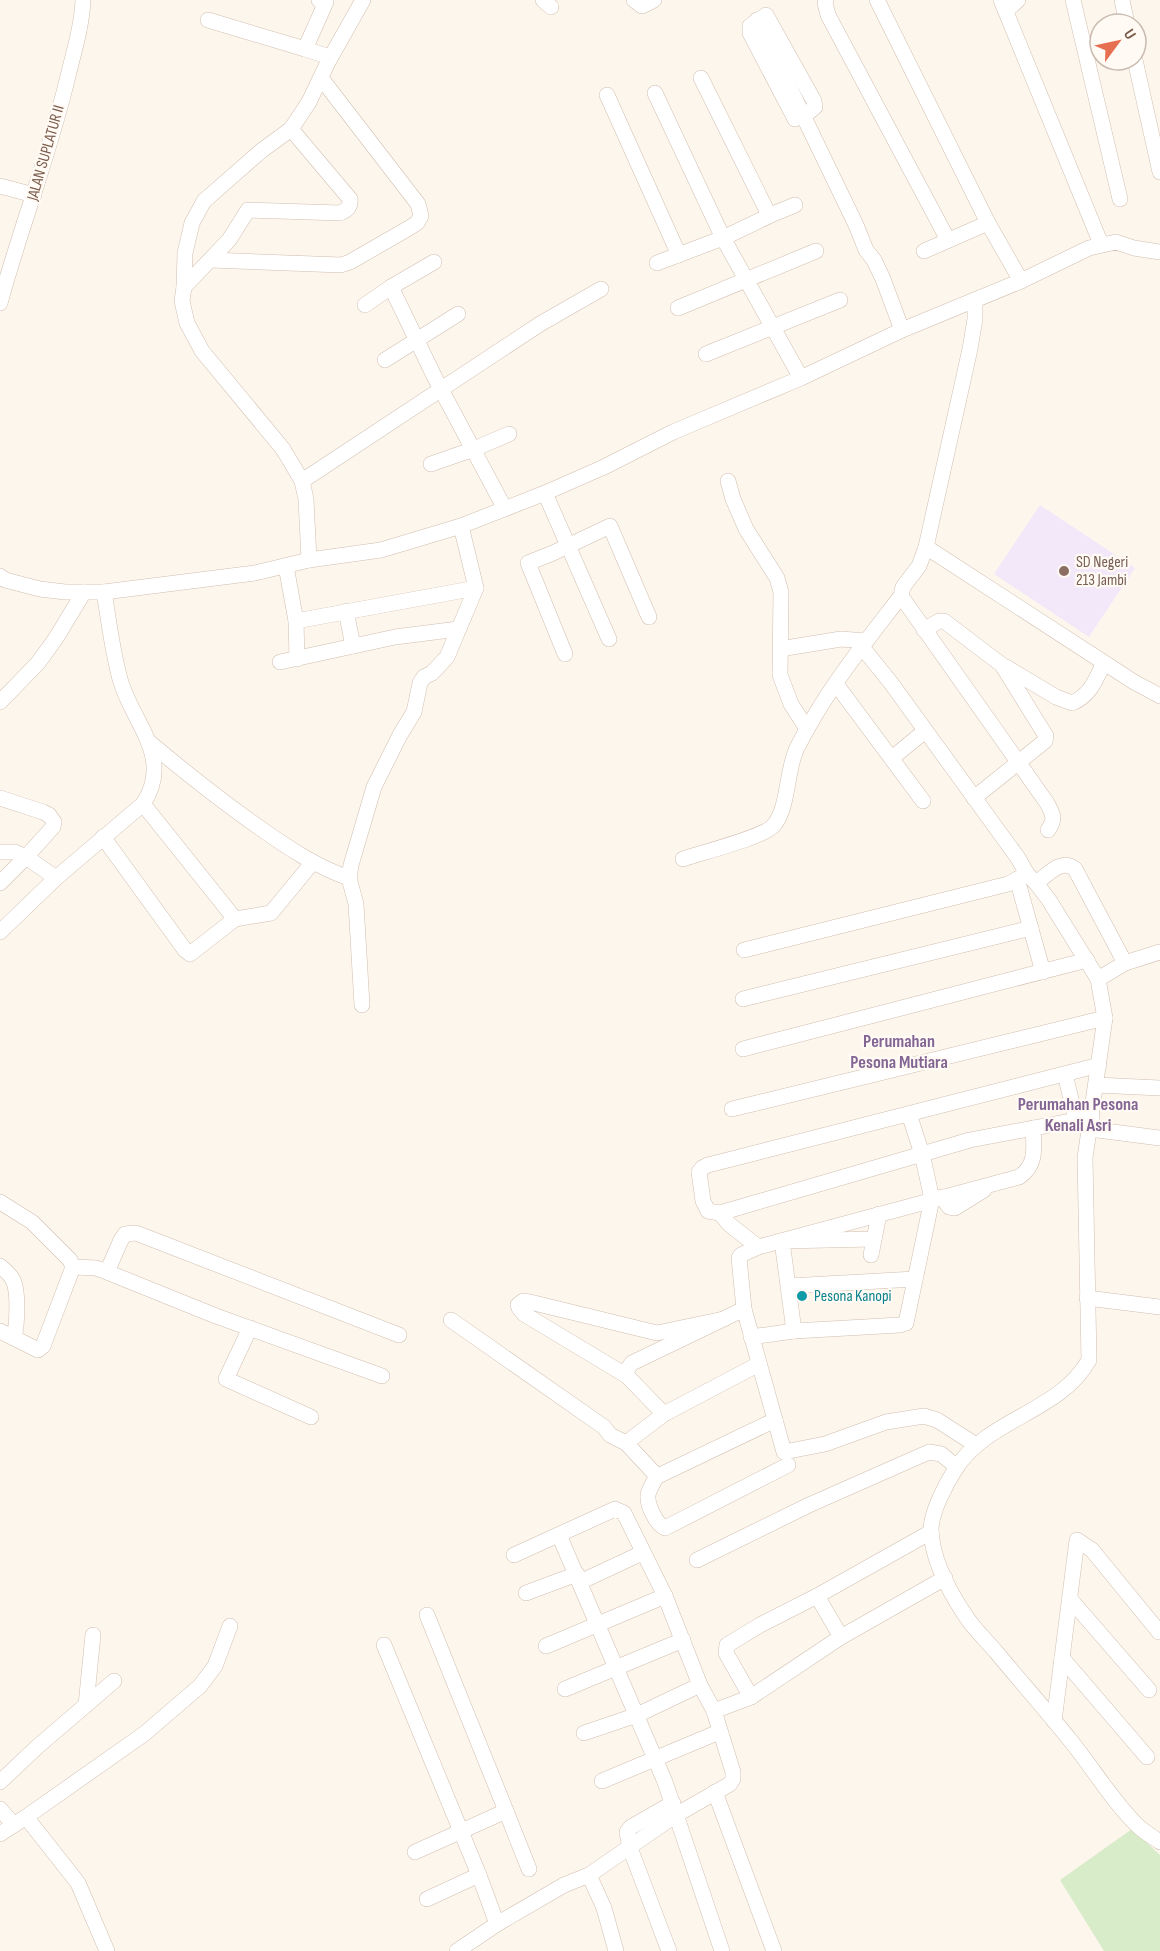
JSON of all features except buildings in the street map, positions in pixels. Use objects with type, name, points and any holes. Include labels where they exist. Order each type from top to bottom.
[{"type":"street","name":"JALAN SUPLATUR II","points":[[0,303],[64,94],[82,15],[83,0]]},
{"type":"street","points":[[305,49],[326,2],[319,0]]},
{"type":"street","points":[[309,560],[306,499],[302,482],[283,449],[202,351],[187,323],[182,301],[185,253],[192,223],[204,201],[261,151],[291,129],[309,102],[330,57],[363,0]]},
{"type":"street","points":[[634,0],[642,6],[654,0]]},
{"type":"street","points":[[826,0],[828,15],[948,240]]},
{"type":"street","points":[[877,0],[988,223],[1022,281]]},
{"type":"street","points":[[1018,0],[1004,5],[1101,244]]},
{"type":"street","points":[[1073,0],[1120,199]]},
{"type":"street","points":[[208,20],[330,57]]},
{"type":"street","points":[[757,20],[866,250],[874,260],[883,279],[902,330]]},
{"type":"street","points":[[1138,72],[1160,172]]},
{"type":"street","points":[[211,260],[341,264],[350,262],[417,223],[421,216],[418,204],[321,78]]},
{"type":"street","points":[[701,78],[769,215]]},
{"type":"street","points":[[655,93],[723,238],[801,378]]},
{"type":"street","points":[[607,95],[679,255]]},
{"type":"street","points":[[184,287],[229,240],[248,210],[340,213],[351,204],[350,199],[291,129]]},
{"type":"street","points":[[0,186],[34,195]]},
{"type":"street","points":[[657,263],[723,238],[795,205]]},
{"type":"street","points":[[924,251],[988,223]]},
{"type":"street","points":[[0,576],[5,580],[40,589],[104,591],[255,573],[309,560],[381,550],[461,526],[545,493],[604,467],[673,432],[801,378],[902,330],[1022,281],[1089,248],[1116,242],[1134,248],[1160,252]]},
{"type":"street","points":[[678,308],[816,251]]},
{"type":"street","points":[[365,305],[434,262]]},
{"type":"street","points":[[394,285],[442,377],[442,389],[505,509]]},
{"type":"street","points":[[302,482],[540,324],[602,289]]},
{"type":"street","points":[[706,354],[840,300]]},
{"type":"street","points":[[683,859],[750,838],[772,828],[780,814],[795,751],[807,729],[919,566],[926,547],[970,349],[975,319],[975,300]]},
{"type":"street","points":[[385,360],[458,314]]},
{"type":"street","points":[[431,464],[509,434]]},
{"type":"street","points":[[728,481],[733,500],[746,529],[777,578],[781,592],[780,675],[791,704],[807,729]]},
{"type":"street","points":[[545,493],[609,639]]},
{"type":"street","points":[[362,1005],[356,903],[349,878],[351,866],[374,787],[414,712],[420,683],[447,657],[476,588],[461,526]]},
{"type":"street","points":[[565,654],[528,563],[610,526],[650,617]]},
{"type":"street","points":[[926,547],[1104,663],[1160,696]]},
{"type":"street","points":[[286,566],[296,621],[297,659]]},
{"type":"street","points":[[296,621],[476,588]]},
{"type":"street","points":[[0,932],[56,878],[143,804],[151,792],[155,765],[149,742],[132,710],[120,680],[104,591]]},
{"type":"street","points":[[0,702],[38,663],[84,592]]},
{"type":"street","points":[[900,596],[1047,803],[1054,816],[1048,830]]},
{"type":"street","points":[[346,611],[352,646]]},
{"type":"street","points":[[924,630],[939,621],[944,621],[1002,665],[1056,697],[1072,703],[1082,699],[1088,693],[1104,663]]},
{"type":"street","points":[[280,662],[395,637],[458,629]]},
{"type":"street","points":[[780,649],[841,639],[864,644],[879,668],[1018,858],[1027,879],[1098,978],[1105,1018],[1085,1158],[1089,1360],[1084,1369],[1067,1387],[975,1445],[957,1467],[933,1514],[931,1532],[945,1578],[965,1616],[1054,1721],[1120,1806],[1139,1827],[1160,1842]]},
{"type":"street","points":[[974,798],[1045,741],[1046,736],[1002,665]]},
{"type":"street","points":[[836,684],[923,801]]},
{"type":"street","points":[[892,758],[925,731]]},
{"type":"street","points":[[149,742],[223,802],[280,842],[329,872],[349,878]]},
{"type":"street","points":[[0,798],[43,812],[49,815],[54,822],[53,827],[0,884]]},
{"type":"street","points":[[143,804],[235,919]]},
{"type":"street","points":[[102,837],[187,953],[193,952],[235,919],[271,913],[313,862]]},
{"type":"street","points":[[0,854],[15,852],[21,861],[56,878]]},
{"type":"street","points":[[744,950],[1027,879],[1062,864],[1069,864],[1075,869],[1125,963]]},
{"type":"street","points":[[1027,879],[1031,928],[1043,972]]},
{"type":"street","points":[[742,999],[1031,928]]},
{"type":"street","points":[[1098,978],[1125,963],[1160,952]]},
{"type":"street","points":[[743,1049],[1087,960]]},
{"type":"street","points":[[732,1109],[1105,1018]]},
{"type":"street","points":[[1099,1065],[708,1165],[699,1172],[705,1207],[713,1213],[720,1213],[970,1140],[1076,1120],[1160,1138]]},
{"type":"street","points":[[1065,1074],[1076,1120]]},
{"type":"street","points":[[1096,1085],[1160,1088]]},
{"type":"street","points":[[751,1337],[794,1331],[904,1324],[907,1320],[915,1279],[937,1198],[909,1114]]},
{"type":"street","points":[[937,1198],[955,1209],[976,1197],[991,1184],[1019,1177],[1028,1172],[1034,1156],[1034,1128]]},
{"type":"street","points":[[786,1459],[744,1309],[741,1255],[758,1247],[937,1198]]},
{"type":"street","points":[[0,1202],[32,1222],[70,1260],[73,1267],[43,1346],[38,1350],[7,1335],[16,1323],[15,1286],[12,1278],[0,1266]]},
{"type":"street","points":[[720,1213],[729,1224],[758,1247]]},
{"type":"street","points":[[871,1255],[879,1214]]},
{"type":"street","points":[[107,1272],[125,1234],[136,1233],[399,1335]]},
{"type":"street","points":[[782,1241],[874,1239]]},
{"type":"street","points":[[782,1241],[794,1331]]},
{"type":"street","points":[[73,1267],[96,1268],[382,1376]]},
{"type":"street","points":[[789,1286],[915,1279]]},
{"type":"street","points":[[1087,1298],[1160,1307]]},
{"type":"street","points":[[664,1414],[627,1376],[524,1314],[518,1305],[523,1301],[530,1302],[657,1334],[723,1319]]},
{"type":"street","points":[[627,1376],[626,1371],[632,1363],[744,1309]]},
{"type":"street","points":[[451,1320],[604,1427],[610,1435],[626,1443],[649,1466],[656,1477]]},
{"type":"street","points":[[250,1328],[226,1379],[311,1417]]},
{"type":"street","points":[[626,1443],[664,1414],[759,1364]]},
{"type":"street","points":[[775,1420],[656,1477],[648,1496],[655,1519],[661,1526],[665,1528],[786,1459],[886,1422],[924,1416],[937,1420],[975,1445]]},
{"type":"street","points":[[697,1560],[809,1505],[929,1452],[940,1454],[957,1467]]},
{"type":"street","points":[[514,1555],[615,1509],[620,1510],[665,1596],[700,1685],[714,1711],[733,1772],[733,1779],[715,1792],[628,1829],[627,1832],[630,1848],[669,1951]]},
{"type":"street","points":[[751,1697],[726,1653],[727,1645],[931,1532]]},
{"type":"street","points":[[559,1535],[638,1715],[674,1809],[722,1951]]},
{"type":"street","points":[[1054,1721],[1077,1540],[1092,1550],[1159,1632]]},
{"type":"street","points":[[526,1593],[578,1578],[642,1553]]},
{"type":"street","points":[[714,1711],[751,1697],[841,1637],[945,1578]]},
{"type":"street","points":[[546,1646],[665,1596]]},
{"type":"street","points":[[817,1596],[841,1637]]},
{"type":"street","points":[[1070,1599],[1149,1690]]},
{"type":"street","points":[[427,1615],[529,1869]]},
{"type":"street","points":[[0,1834],[144,1734],[200,1686],[215,1666],[230,1626]]},
{"type":"street","points":[[86,1705],[93,1635]]},
{"type":"street","points":[[565,1689],[682,1640]]},
{"type":"street","points":[[384,1645],[497,1924]]},
{"type":"street","points":[[1062,1658],[1147,1757]]},
{"type":"street","points":[[0,1782],[37,1747],[114,1682]]},
{"type":"street","points":[[584,1733],[638,1715],[700,1685]]},
{"type":"street","points":[[602,1781],[719,1732]]},
{"type":"street","points":[[715,1792],[774,1951]]},
{"type":"street","points":[[0,1809],[20,1821],[78,1883],[107,1951]]},
{"type":"street","points":[[415,1852],[462,1833],[506,1811]]},
{"type":"street","points":[[457,1951],[497,1924],[564,1885],[589,1875],[630,1848]]},
{"type":"street","points":[[427,1899],[479,1875]]},
{"type":"street","points":[[589,1875],[604,1908],[616,1951]]},
{"type":"shaded area","name":"SD Negeri 213 Jambi","points":[[1040,505],[1135,568],[1089,637],[994,574]]},
{"type":"green space","points":[[1132,1829],[1160,1855],[1160,1951],[1104,1951],[1060,1880]]},
{"type":"place","name":"SD Negeri 213 Jambi","points":[[1064,571]]},
{"type":"place","name":"Pesona Kanopi","points":[[802,1296]]},
{"type":"district","name":"Perumahan Pesona Mutiara","points":[[899,1051]]},
{"type":"district","name":"Perumahan Pesona Kenali Asri","points":[[1078,1114]]}]
